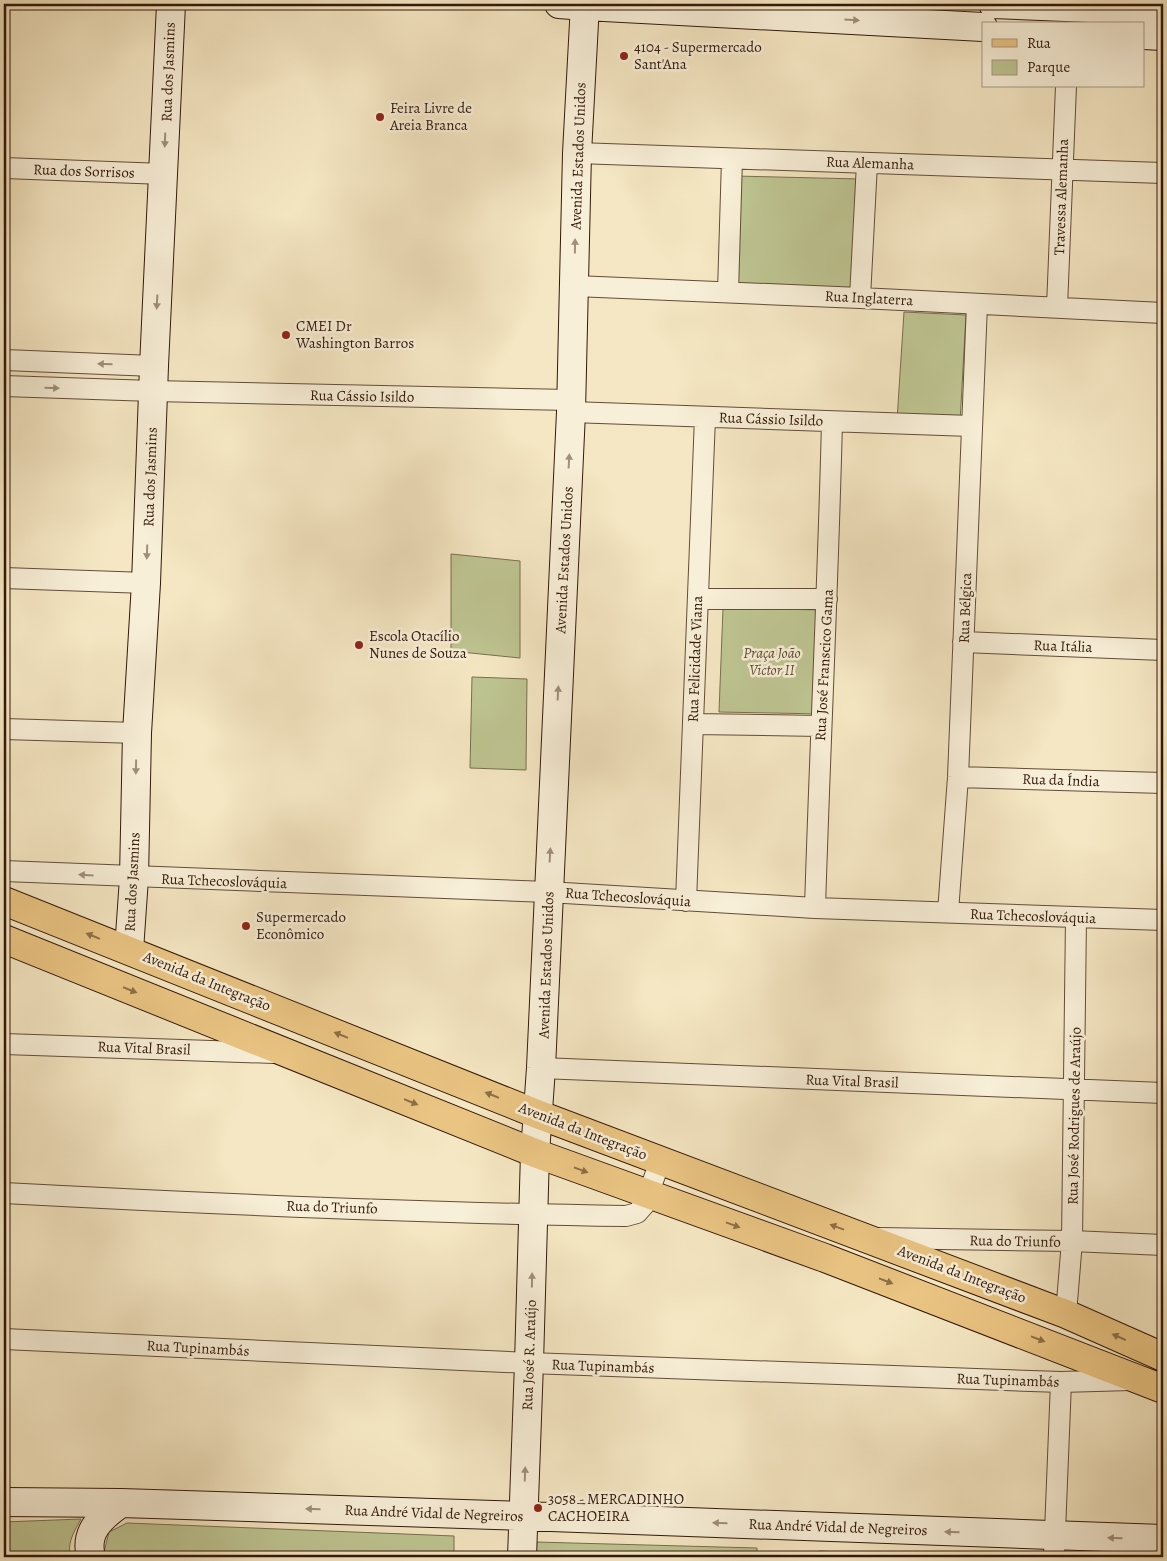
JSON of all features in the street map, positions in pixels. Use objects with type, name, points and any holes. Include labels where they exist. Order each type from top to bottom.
[{"type":"main road","name":"Rua dos Jasmins","points":[[129,950],[134,878],[137,733],[146,583],[153,379],[171,4]]},
{"type":"main road","points":[[993,4],[1104,6],[1163,11]]},
{"type":"main road","points":[[576,5],[982,27]]},
{"type":"main road","name":"Avenida Estados Unidos","points":[[535,1153],[541,1068],[571,406],[577,153],[576,5]]},
{"type":"main road","points":[[1144,35],[1163,36]]},
{"type":"main road","name":"Avenida da Integração","points":[[4,901],[391,1054],[537,1114],[1066,1314],[1163,1357]]},
{"type":"main road","points":[[4,939],[535,1153],[825,1258],[1153,1384]]},
{"type":"main road","points":[[377,1088],[391,1054]]},
{"type":"main road","name":"Rua José R. Araújo","points":[[522,1557],[530,1364],[535,1153]]},
{"type":"main road","name":"Rua André Vidal de Negreiros","points":[[4,1502],[121,1503],[523,1516],[1054,1546],[1163,1540]]},
{"type":"main road","points":[[91,1557],[89,1539],[96,1524],[105,1514],[121,1503]]},
{"type":"street","name":"Travessa Alemanha","points":[[1057,307],[1061,170],[1066,88]]},
{"type":"street","name":"Rua Alemanha","points":[[577,153],[1163,173]]},
{"type":"street","points":[[728,292],[732,159]]},
{"type":"street","points":[[860,298],[867,163]]},
{"type":"street","name":"Rua dos Sorrisos","points":[[4,168],[164,174]]},
{"type":"street","name":"Rua Inglaterra","points":[[574,286],[1163,313]]},
{"type":"street","name":"Rua Bélgica","points":[[948,912],[958,777],[976,304]]},
{"type":"street","points":[[4,360],[153,379]]},
{"type":"street","points":[[4,386],[153,379]]},
{"type":"street","name":"Rua Cássio Isildo","points":[[153,379],[705,416],[971,426]]},
{"type":"street","name":"Rua Felicidade Viana","points":[[686,901],[705,416]]},
{"type":"street","name":"Rua José Franscico Gama","points":[[815,908],[832,422]]},
{"type":"street","points":[[4,578],[146,583]]},
{"type":"street","points":[[698,599],[827,599]]},
{"type":"street","name":"Rua Itália","points":[[964,642],[1163,650]]},
{"type":"street","points":[[693,724],[821,726]]},
{"type":"street","points":[[4,729],[137,733]]},
{"type":"street","name":"Rua da Índia","points":[[958,777],[1163,783]]},
{"type":"street","name":"Rua Tchecoslováquia","points":[[4,872],[548,892],[815,908],[1163,920]]},
{"type":"street","name":"Rua José Rodrigues de Araújo","points":[[1066,1314],[1072,1242],[1076,918]]},
{"type":"street","name":"Rua Vital Brasil","points":[[4,1044],[284,1053]]},
{"type":"street","name":"Rua Vital Brasil","points":[[541,1068],[1163,1093]]},
{"type":"street","name":"Rua do Triunfo","points":[[4,1193],[533,1214],[631,1215],[640,1212],[649,1195],[660,1161]]},
{"type":"street","name":"Rua do Triunfo","points":[[868,1238],[1163,1245]]},
{"type":"street","name":"Rua Tupinambás","points":[[4,1339],[530,1364],[1153,1384]]},
{"type":"street","points":[[1054,1546],[1061,1382]]},
{"type":"green space","points":[[735,176],[860,179],[858,294],[731,287]]},
{"type":"green space","points":[[904,312],[966,315],[960,422],[897,420]]},
{"type":"green space","points":[[451,554],[520,561],[520,658],[451,651]]},
{"type":"green space","name":"Praça João Victor II","points":[[723,608],[824,610],[823,714],[719,712]]},
{"type":"green space","points":[[472,677],[527,679],[526,770],[470,768]]},
{"type":"green space","points":[[81,1519],[70,1542],[71,1557],[4,1557],[4,1522]]},
{"type":"green space","points":[[127,1523],[454,1536],[454,1557],[106,1557],[104,1552],[109,1532]]},
{"type":"green space","points":[[535,1542],[757,1548],[757,1557],[534,1557]]},
{"type":"green space","points":[[819,1551],[964,1557],[818,1557]]},
{"type":"place","name":"4104 - Supermercado Sant'Ana","points":[[624,56]]},
{"type":"place","name":"Feira Livre de Areia Branca","points":[[380,117]]},
{"type":"place","name":"CMEI Dr Washington Barros","points":[[286,335]]},
{"type":"place","name":"Escola Otacílio Nunes de Souza","points":[[359,645]]},
{"type":"place","name":"Supermercado Econômico","points":[[246,926]]},
{"type":"place","name":"3058 - MERCADINHO CACHOEIRA","points":[[538,1508]]}]
